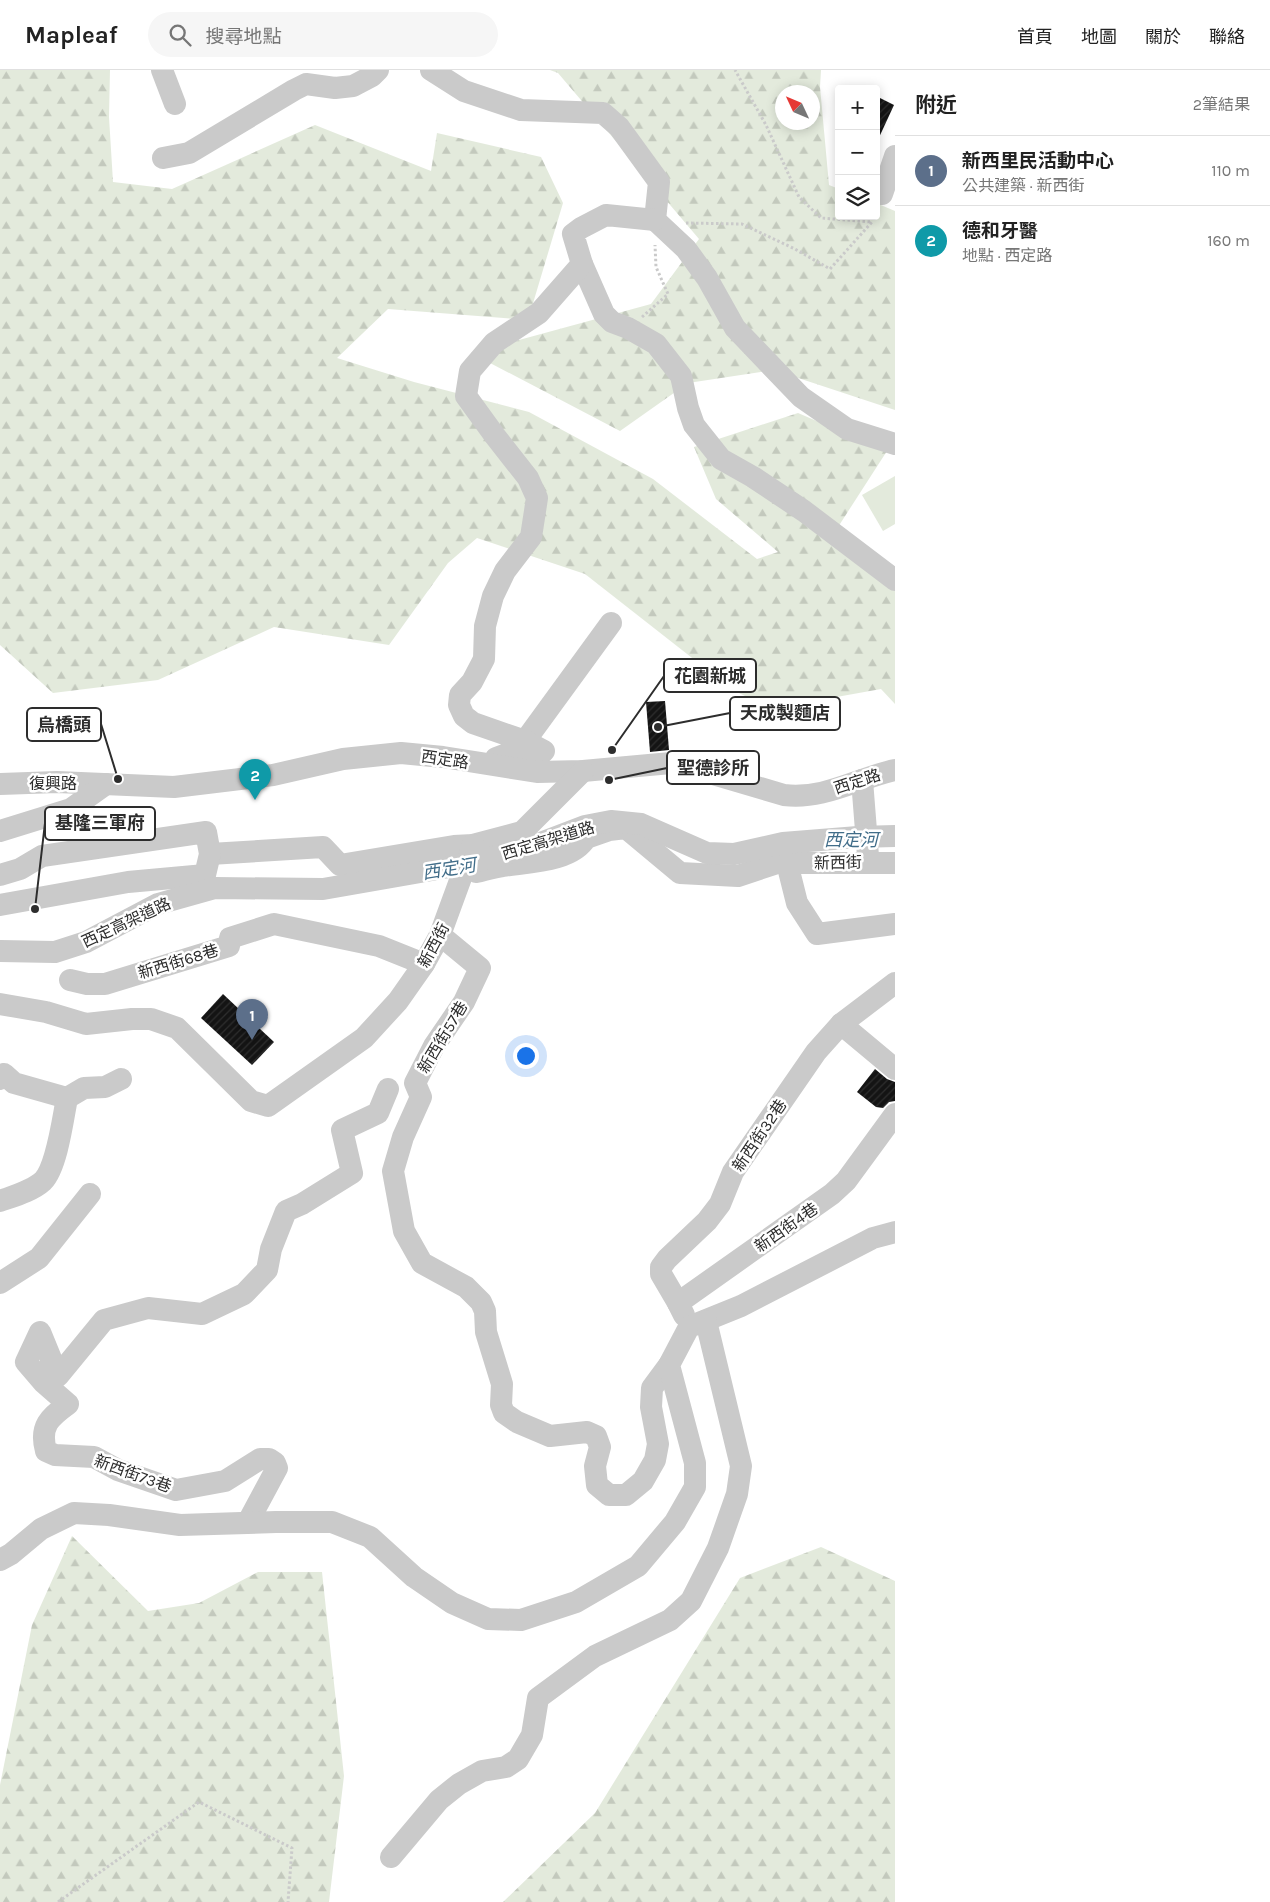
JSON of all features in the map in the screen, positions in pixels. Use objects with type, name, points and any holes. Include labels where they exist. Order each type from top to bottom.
[{"type":"street","points":[[162,70],[175,104]]},
{"type":"street","points":[[163,158],[189,153],[294,90],[306,77],[334,88],[353,86],[372,76],[378,70]]},
{"type":"street","points":[[431,70],[464,91],[521,110],[603,113],[619,127],[659,182],[655,220]]},
{"type":"street","points":[[882,194],[895,156]]},
{"type":"street","points":[[895,444],[847,429],[801,397],[735,328],[707,278],[686,249],[655,220],[606,215],[573,234],[582,264],[604,314],[612,322],[628,328],[656,344],[681,376],[694,425],[721,459],[754,477],[804,510],[895,580]]},
{"type":"street","points":[[478,764],[504,755],[540,755],[544,751],[525,741],[473,723],[464,716],[459,705],[460,695],[472,682],[484,659],[485,626],[493,596],[505,571],[531,536],[537,498],[528,478],[466,396],[470,371],[494,343],[539,313],[582,264]]},
{"type":"street","points":[[525,741],[611,623]]},
{"type":"street","name":"西定路","points":[[106,784],[174,787],[272,775],[343,759],[401,753],[443,757],[537,772],[583,771],[671,763],[797,797],[808,796],[895,770]]},
{"type":"street","points":[[210,854],[323,847],[340,865],[454,846],[473,845],[522,832],[583,771]]},
{"type":"street","points":[[862,780],[868,862]]},
{"type":"street","name":"復興路","points":[[0,784],[57,782],[106,784]]},
{"type":"street","points":[[0,831],[70,808],[106,784]]},
{"type":"street","name":"西定高架道路","points":[[0,951],[54,952],[86,942],[158,904],[215,888],[323,889],[490,858],[530,847],[585,826],[611,821],[641,824],[706,853],[734,854],[783,842],[895,836]]},
{"type":"street","name":"新西街","points":[[0,1004],[46,1012],[86,1024],[132,1019],[152,1019],[177,1028],[251,1101],[268,1106],[364,1038],[398,1002],[424,964],[440,935],[463,875],[503,866],[546,861],[581,847],[586,838],[609,830],[626,828],[680,873],[738,876],[777,863],[895,863]]},
{"type":"street","points":[[0,875],[20,869],[42,856],[206,832],[210,854],[205,875],[128,882],[0,905]]},
{"type":"street","points":[[463,875],[473,845]]},
{"type":"street","points":[[786,863],[797,903],[817,934],[895,924]]},
{"type":"street","name":"新西街68巷","points":[[70,980],[87,984],[105,984],[229,946],[230,938],[274,924],[379,946],[424,964]]},
{"type":"street","name":"新西街57巷","points":[[440,935],[480,968],[464,1002],[434,1046],[416,1083],[421,1098],[404,1137],[393,1171],[404,1231],[422,1264],[466,1287],[482,1302],[485,1311],[486,1332],[502,1384],[501,1405],[504,1413],[516,1422],[550,1436],[587,1432],[596,1436],[600,1447],[595,1466],[597,1485],[609,1495],[626,1494],[643,1481],[654,1460],[658,1444],[651,1407],[652,1388],[669,1365]]},
{"type":"street","name":"新西街32巷","points":[[678,1303],[661,1274],[661,1268],[667,1258],[707,1221],[720,1204],[738,1165],[816,1052],[841,1024],[895,983]]},
{"type":"street","points":[[841,1024],[895,1069]]},
{"type":"street","points":[[1,1075],[14,1083],[67,1098],[84,1088],[105,1087],[121,1079]]},
{"type":"street","name":"新西街73巷","points":[[248,1522],[277,1468],[274,1463],[268,1459],[260,1459],[225,1481],[176,1490],[118,1470],[94,1457],[55,1455],[46,1451],[44,1430],[51,1416],[68,1404],[44,1383],[26,1362],[40,1332],[58,1376],[104,1320],[148,1308],[202,1314],[244,1294],[267,1270],[271,1249],[286,1211],[302,1204],[352,1172],[342,1130],[378,1113],[388,1089]]},
{"type":"street","points":[[0,1201],[26,1191],[43,1181],[52,1166],[67,1098]]},
{"type":"street","name":"新西街4巷","points":[[678,1303],[832,1194],[846,1181],[895,1114]]},
{"type":"street","points":[[0,1284],[39,1258],[90,1194]]},
{"type":"street","points":[[0,1560],[12,1554],[41,1529],[74,1513],[108,1515],[180,1524],[332,1522],[370,1537],[414,1577],[452,1603],[488,1619],[522,1620],[576,1602],[638,1566],[675,1522],[695,1487],[695,1463],[669,1365],[697,1324],[741,1306],[873,1238],[895,1232]]},
{"type":"street","points":[[391,1857],[439,1800],[458,1784],[482,1771],[506,1767],[518,1759],[532,1735],[538,1698],[595,1656],[670,1620],[691,1601],[718,1548],[737,1494],[740,1466],[697,1324],[678,1303]]},
{"type":"path","points":[[628,328],[668,294],[656,267],[655,220],[742,224],[795,249],[830,269],[872,222],[821,218],[798,197],[766,126],[735,70]]},
{"type":"path","points":[[58,1902],[199,1802],[292,1848],[288,1902]]},
{"type":"green space","points":[[0,70],[110,70],[109,117],[113,182],[172,189],[315,125],[431,171],[437,133],[541,157],[563,203],[528,320],[388,309],[337,358],[414,382],[529,412],[653,479],[757,559],[778,552],[716,499],[694,447],[798,413],[887,451],[829,541],[895,588],[895,704],[881,689],[831,698],[831,717],[799,723],[733,690],[585,574],[477,538],[448,563],[389,645],[274,627],[158,680],[53,693],[0,645]]},
{"type":"green space","points":[[550,70],[821,70],[820,87],[829,185],[835,187],[835,220],[880,220],[880,205],[895,211],[895,410],[774,370],[688,383],[620,431],[471,353],[651,304],[699,239],[558,73]]},
{"type":"green space","points":[[895,476],[895,524],[883,531],[862,495]]},
{"type":"green space","points":[[72,1536],[148,1611],[199,1603],[258,1572],[322,1572],[344,1776],[329,1902],[0,1902],[0,1785],[32,1625]]},
{"type":"green space","points":[[821,1547],[895,1581],[895,1902],[503,1902],[595,1813],[740,1578]]},
{"type":"building","points":[[880,98],[894,105],[880,135]]},
{"type":"building","points":[[665,701],[669,750],[650,752],[646,702]]},
{"type":"building","points":[[223,994],[274,1042],[252,1065],[201,1018]]},
{"type":"building","points":[[875,1069],[887,1079],[895,1082],[895,1101],[889,1102],[883,1108],[876,1107],[857,1092]]},
{"type":"place","name":"天成製麵店","points":[[658,727]]},
{"type":"place","name":"花園新城","points":[[612,750]]},
{"type":"place","name":"烏橋頭","points":[[118,779]]},
{"type":"place","name":"聖德診所","points":[[609,780]]},
{"type":"place","name":"德和牙醫","points":[[255,800]]},
{"type":"place","name":"基隆三軍府","points":[[35,909]]},
{"type":"place","name":"新西里民活動中心","points":[[252,1040]]},
{"type":"water label","name":"西定河","points":[[851,840]]},
{"type":"water label","name":"西定河","points":[[449,869]]}]
